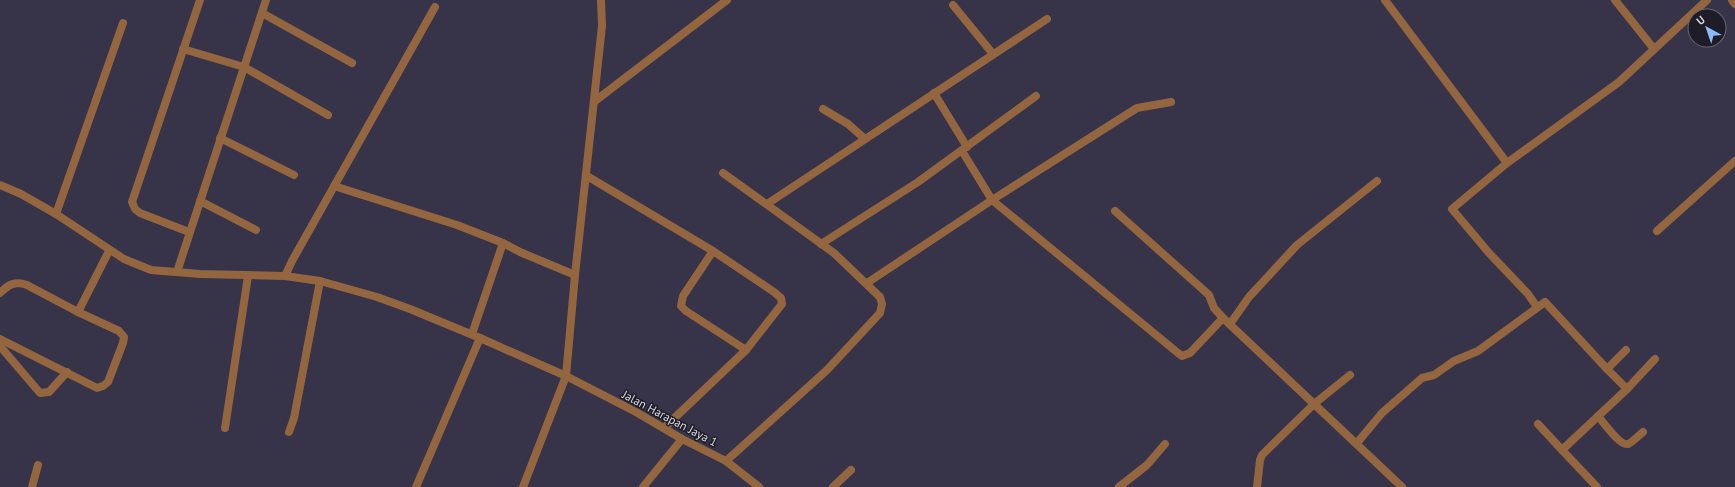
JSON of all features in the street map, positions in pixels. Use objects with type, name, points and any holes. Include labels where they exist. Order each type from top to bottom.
[{"type":"street","points":[[189,232],[140,213],[135,209],[132,202],[200,0]]},
{"type":"street","points":[[177,272],[266,0]]},
{"type":"street","points":[[523,487],[566,376],[575,275],[595,102],[602,26],[601,0]]},
{"type":"street","points":[[595,102],[727,0]]},
{"type":"street","points":[[1385,0],[1507,163]]},
{"type":"street","points":[[1615,0],[1654,48]]},
{"type":"street","points":[[1537,307],[1528,294],[1489,253],[1452,209],[1507,163],[1619,82],[1707,0]]},
{"type":"street","points":[[1732,0],[1735,4]]},
{"type":"street","points":[[953,5],[993,54]]},
{"type":"street","points":[[286,276],[292,261],[435,7]]},
{"type":"street","points":[[262,13],[352,62]]},
{"type":"street","points":[[767,204],[1047,19]]},
{"type":"street","points":[[56,214],[123,23]]},
{"type":"street","points":[[183,49],[244,67],[328,115]]},
{"type":"street","points":[[934,93],[992,200],[1182,356],[1190,353],[1223,318]]},
{"type":"street","points":[[821,244],[918,182],[1036,96]]},
{"type":"street","points":[[867,283],[992,200],[1137,108],[1171,102]]},
{"type":"street","points":[[823,109],[848,124],[865,139]]},
{"type":"street","points":[[220,138],[294,175]]},
{"type":"street","points":[[1657,231],[1735,161]]},
{"type":"street","points":[[724,173],[834,253],[867,283],[880,297],[882,304],[880,313],[827,370],[726,461]]},
{"type":"street","points":[[587,176],[713,251],[781,298],[782,304],[746,350],[664,428]]},
{"type":"street","points":[[1230,324],[1249,297],[1297,245],[1377,181]]},
{"type":"street","name":"Jalan Harapan Jaya 1","points":[[0,185],[21,194],[56,214],[124,259],[151,270],[248,276],[286,276],[320,281],[377,297],[472,334],[566,376],[636,412],[682,439],[726,461],[759,487]]},
{"type":"street","points":[[334,186],[458,225],[504,243],[520,252],[575,275]]},
{"type":"street","points":[[200,201],[256,230]]},
{"type":"street","points":[[1115,211],[1209,295],[1214,308],[1223,318],[1402,487]]},
{"type":"street","points":[[472,334],[504,243]]},
{"type":"street","points":[[78,312],[110,250]]},
{"type":"street","points":[[713,251],[683,296],[681,306],[686,311],[746,350]]},
{"type":"street","points":[[225,428],[248,276]]},
{"type":"street","points":[[289,432],[294,418],[320,281]]},
{"type":"street","points":[[0,293],[9,284],[19,282],[119,331],[124,337],[108,382],[97,388],[0,339]]},
{"type":"street","points":[[1357,444],[1382,413],[1422,378],[1434,375],[1454,361],[1478,351],[1545,302],[1607,369],[1628,389]]},
{"type":"street","points":[[416,487],[480,338]]},
{"type":"street","points":[[0,346],[40,393],[48,392],[67,372]]},
{"type":"street","points":[[1607,369],[1626,350]]},
{"type":"street","points":[[1562,450],[1628,389],[1655,359]]},
{"type":"street","points":[[1257,487],[1260,460],[1262,455],[1314,404],[1350,375]]},
{"type":"street","points":[[1598,416],[1617,438],[1625,444],[1629,444],[1643,432]]},
{"type":"street","points":[[1538,424],[1597,487]]},
{"type":"street","points":[[643,487],[682,439]]},
{"type":"street","points":[[1119,487],[1147,465],[1165,444]]},
{"type":"street","points":[[32,487],[38,465]]},
{"type":"street","points":[[833,487],[851,470]]}]
